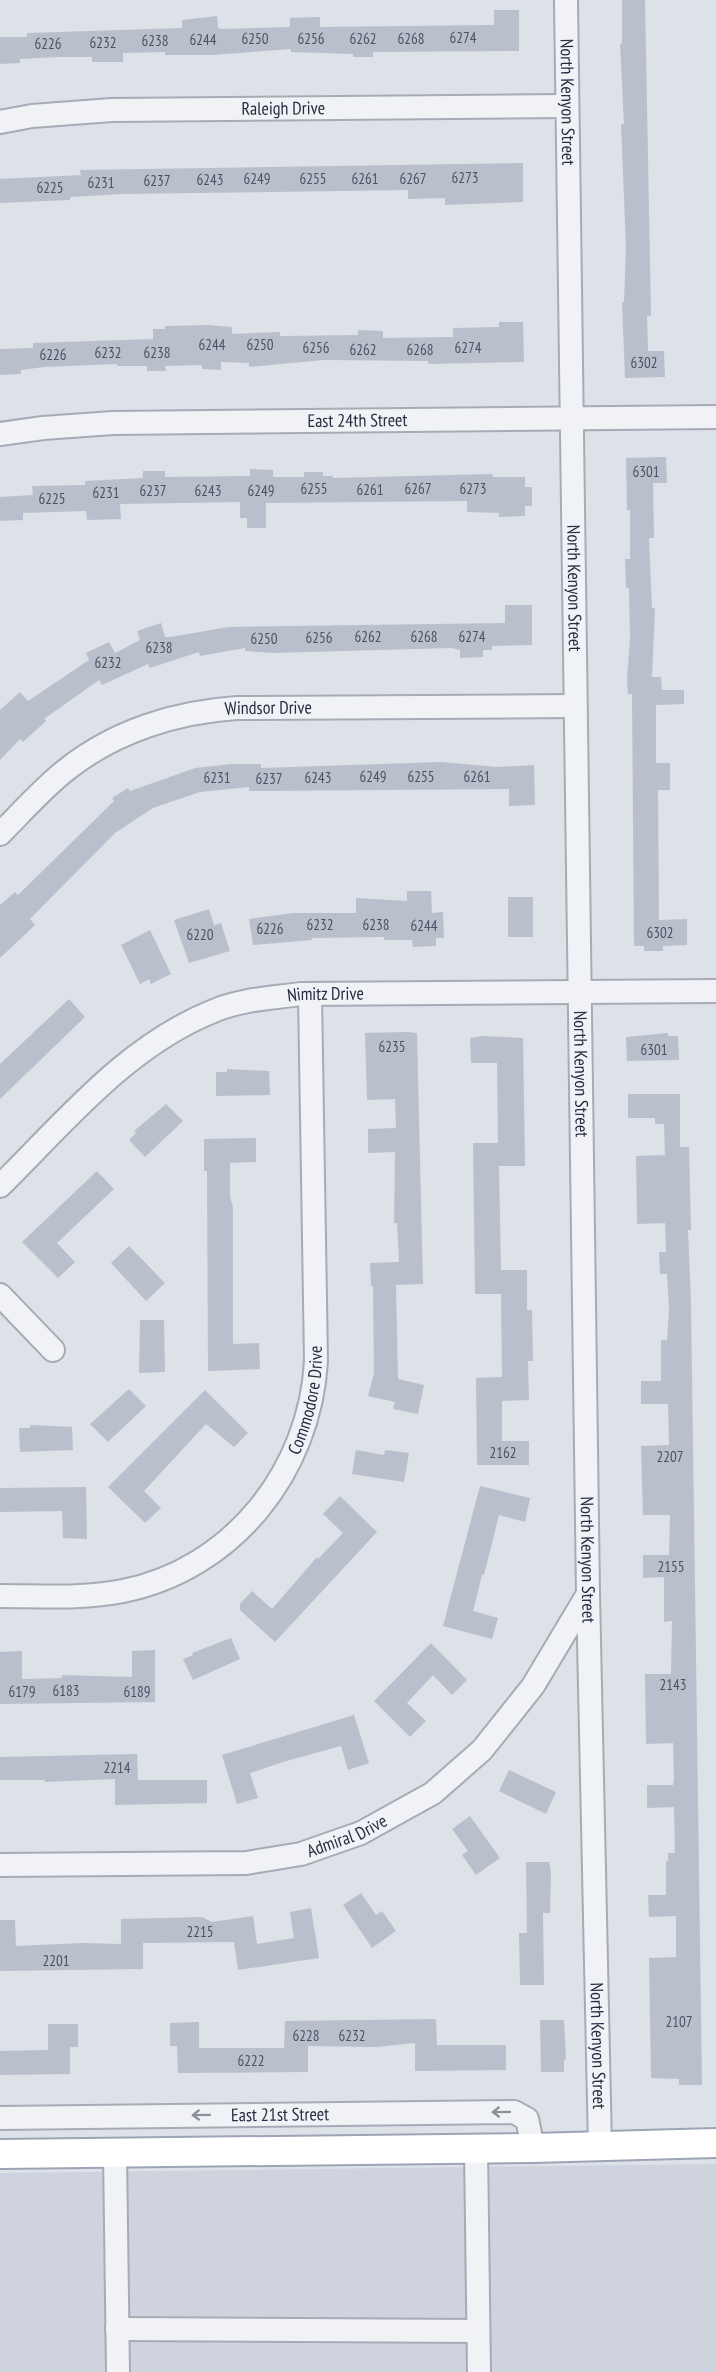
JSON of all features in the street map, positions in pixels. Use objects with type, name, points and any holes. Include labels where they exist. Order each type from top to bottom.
[{"type":"main road","name":"East 21st Street","points":[[0,2154],[600,2147],[716,2143]]},
{"type":"street","name":"North Kenyon Street","points":[[566,0],[588,1594],[600,2147]]},
{"type":"street","name":"Raleigh Drive","points":[[0,122],[32,116],[112,110],[567,106]]},
{"type":"street","name":"East 24th Street","points":[[0,434],[112,423],[716,417]]},
{"type":"street","name":"Windsor Drive","points":[[0,834],[40,793],[88,755],[134,731],[184,715],[237,708],[575,706]]},
{"type":"street","name":"Nimitz Drive","points":[[0,1186],[117,1069],[167,1033],[224,1008],[284,996],[310,994],[716,991]]},
{"type":"street","name":"Commodore Drive","points":[[0,1596],[91,1596],[142,1587],[174,1574],[219,1547],[245,1525],[273,1491],[291,1462],[309,1412],[316,1361],[310,994]]},
{"type":"street","points":[[0,1295],[53,1350]]},
{"type":"street","name":"Admiral Drive","points":[[0,1865],[246,1863],[301,1854],[361,1833],[433,1793],[482,1750],[533,1686],[588,1594]]},
{"type":"street","name":"East 21st Street","points":[[0,2118],[514,2112],[527,2119],[533,2148]]},
{"type":"street","points":[[476,2148],[479,2372]]},
{"type":"street","points":[[116,2152],[118,2372]]},
{"type":"street","points":[[117,2329],[478,2331]]},
{"type":"shaded area","points":[[716,2164],[716,2372],[0,2372],[0,2173]]},
{"type":"building","points":[[622,0],[645,0],[651,316],[647,316],[648,351],[664,351],[665,377],[625,378],[622,302],[624,302],[626,248],[621,124],[624,124],[620,44],[622,43]]},
{"type":"building","points":[[494,10],[519,10],[519,51],[373,52],[373,57],[291,52],[291,49],[212,55],[165,55],[165,52],[123,53],[123,62],[92,62],[92,57],[58,57],[20,59],[20,63],[0,64],[0,37],[27,37],[27,33],[182,28],[182,20],[217,16],[218,28],[223,29],[290,27],[290,18],[320,17],[320,27],[494,25]]},
{"type":"building","points":[[523,163],[523,202],[445,205],[445,198],[408,199],[408,190],[122,194],[70,197],[70,200],[0,203],[0,179],[81,175],[80,170]]},
{"type":"building","points":[[499,322],[523,322],[524,362],[428,364],[428,361],[324,360],[249,367],[249,363],[221,362],[221,370],[202,369],[202,365],[165,366],[166,371],[147,371],[147,366],[117,366],[117,364],[44,367],[21,370],[21,374],[0,375],[0,349],[33,348],[33,343],[153,339],[153,329],[165,329],[165,326],[232,327],[232,334],[280,332],[280,336],[358,335],[358,330],[383,331],[383,338],[453,337],[453,328],[499,327]]},
{"type":"building","points":[[666,457],[667,483],[653,483],[654,538],[649,538],[652,608],[655,608],[652,677],[661,677],[662,690],[684,690],[684,704],[656,705],[656,763],[670,763],[670,790],[658,790],[659,920],[687,919],[687,945],[663,946],[663,951],[644,951],[644,946],[634,946],[632,694],[628,694],[627,679],[630,638],[629,588],[626,588],[625,559],[630,559],[630,510],[627,510],[626,458]]},
{"type":"building","points":[[250,469],[273,470],[273,477],[304,477],[304,472],[323,472],[323,476],[333,476],[333,478],[492,474],[493,477],[525,477],[525,487],[532,487],[532,506],[525,506],[525,516],[499,517],[499,513],[467,512],[467,501],[266,503],[266,528],[247,528],[247,518],[240,518],[240,502],[120,504],[121,519],[87,520],[86,511],[23,513],[23,520],[0,521],[0,497],[33,495],[32,486],[85,485],[85,481],[143,478],[143,471],[165,471],[165,477],[250,476]]},
{"type":"building","points":[[505,605],[532,605],[532,645],[492,646],[492,650],[483,650],[483,657],[460,658],[460,650],[452,648],[273,653],[245,651],[245,648],[200,656],[199,652],[150,668],[148,664],[102,685],[99,680],[44,719],[46,721],[23,742],[20,739],[0,760],[0,710],[20,692],[28,701],[89,660],[86,653],[109,642],[115,653],[140,640],[137,631],[161,623],[165,637],[171,637],[228,627],[505,623]]},
{"type":"building","points":[[441,762],[497,767],[534,765],[535,805],[509,806],[509,789],[249,791],[249,787],[200,792],[153,808],[115,833],[30,919],[35,925],[0,958],[0,905],[15,892],[18,895],[114,801],[112,798],[128,788],[130,791],[195,768],[231,764],[261,764],[261,768]]},
{"type":"building","points":[[407,891],[431,891],[432,913],[443,912],[444,938],[436,938],[436,946],[413,947],[412,940],[384,940],[384,937],[312,938],[312,940],[253,945],[249,919],[293,913],[356,913],[356,898],[407,901]]},
{"type":"building","points":[[508,897],[533,897],[533,937],[508,937]]},
{"type":"building","points":[[209,909],[214,925],[221,923],[230,951],[189,963],[174,920]]},
{"type":"building","points":[[150,930],[171,974],[151,984],[149,979],[140,984],[121,945]]},
{"type":"building","points":[[69,999],[85,1017],[0,1099],[0,1064]]},
{"type":"building","points":[[365,1033],[417,1033],[423,1284],[396,1285],[398,1379],[424,1385],[418,1414],[393,1409],[395,1402],[368,1396],[374,1373],[373,1286],[371,1286],[370,1263],[399,1262],[397,1223],[394,1223],[395,1152],[368,1153],[368,1129],[396,1128],[395,1099],[367,1100]]},
{"type":"building","points":[[668,1033],[668,1036],[678,1036],[679,1060],[627,1061],[626,1037]]},
{"type":"building","points":[[482,1036],[523,1038],[525,1166],[499,1166],[501,1270],[527,1270],[527,1310],[532,1310],[533,1361],[528,1361],[529,1400],[502,1401],[502,1441],[529,1441],[529,1465],[477,1465],[476,1378],[502,1377],[501,1294],[475,1294],[473,1143],[498,1143],[497,1063],[471,1063],[470,1038]]},
{"type":"building","points":[[227,1069],[269,1071],[270,1095],[216,1096],[216,1072],[227,1072]]},
{"type":"building","points":[[628,1094],[680,1094],[680,1147],[689,1147],[691,1230],[688,1230],[691,1302],[702,2085],[679,2085],[679,2079],[651,2078],[649,1958],[676,1957],[676,1916],[649,1917],[648,1895],[666,1895],[666,1861],[668,1861],[668,1853],[675,1853],[674,1807],[647,1808],[647,1785],[673,1785],[674,1778],[673,1743],[646,1744],[645,1674],[671,1674],[672,1621],[664,1622],[664,1577],[643,1578],[643,1555],[669,1555],[670,1515],[643,1515],[641,1446],[669,1445],[668,1404],[641,1404],[641,1381],[661,1381],[661,1340],[667,1340],[669,1310],[667,1274],[660,1274],[659,1252],[666,1252],[665,1223],[637,1224],[636,1156],[665,1155],[664,1124],[655,1124],[655,1118],[628,1118]]},
{"type":"building","points":[[166,1104],[183,1121],[145,1157],[129,1140],[136,1133],[134,1131]]},
{"type":"building","points":[[256,1138],[256,1162],[230,1163],[230,1197],[233,1207],[233,1344],[259,1343],[260,1369],[208,1371],[207,1171],[204,1171],[204,1139]]},
{"type":"building","points":[[97,1171],[114,1189],[57,1243],[75,1262],[58,1278],[22,1242]]},
{"type":"building","points":[[129,1246],[165,1283],[146,1301],[111,1263]]},
{"type":"building","points":[[140,1320],[164,1320],[165,1372],[139,1373]]},
{"type":"building","points":[[129,1389],[146,1406],[108,1442],[90,1424]]},
{"type":"building","points":[[205,1390],[248,1433],[234,1447],[206,1424],[144,1491],[161,1508],[145,1523],[108,1487]]},
{"type":"building","points":[[30,1425],[72,1427],[73,1450],[20,1452],[19,1428],[30,1428]]},
{"type":"building","points":[[356,1450],[384,1455],[385,1450],[409,1453],[404,1482],[352,1474]]},
{"type":"building","points":[[480,1486],[530,1498],[525,1522],[499,1515],[484,1575],[482,1575],[473,1611],[498,1618],[492,1639],[443,1626]]},
{"type":"building","points":[[86,1487],[87,1539],[63,1538],[62,1511],[0,1512],[0,1488]]},
{"type":"building","points":[[340,1496],[377,1532],[275,1642],[240,1610],[240,1604],[252,1591],[272,1609],[317,1557],[318,1559],[343,1533],[323,1514]]},
{"type":"building","points":[[231,1638],[240,1659],[193,1680],[183,1659],[193,1655],[192,1653]]},
{"type":"building","points":[[431,1643],[467,1680],[452,1695],[433,1675],[407,1703],[426,1721],[410,1737],[374,1701]]},
{"type":"building","points":[[155,1650],[155,1702],[0,1704],[0,1652],[22,1651],[22,1679],[62,1678],[62,1675],[132,1677],[132,1651]]},
{"type":"building","points":[[354,1715],[369,1763],[348,1770],[341,1746],[283,1762],[250,1773],[258,1798],[237,1804],[222,1755]]},
{"type":"building","points":[[137,1754],[138,1780],[207,1780],[207,1803],[115,1805],[115,1779],[45,1782],[45,1780],[0,1780],[0,1757]]},
{"type":"building","points":[[509,1770],[556,1792],[546,1814],[499,1791]]},
{"type":"building","points":[[470,1816],[500,1858],[476,1875],[462,1855],[468,1851],[452,1829]]},
{"type":"building","points":[[526,1862],[549,1862],[551,1872],[550,1913],[543,1913],[544,1985],[520,1985],[519,1933],[527,1933]]},
{"type":"building","points":[[361,1893],[376,1915],[382,1911],[396,1931],[372,1948],[343,1905]]},
{"type":"building","points":[[311,1908],[319,1958],[238,1970],[234,1942],[143,1943],[143,1969],[0,1971],[0,1920],[15,1920],[16,1946],[121,1944],[121,1919],[202,1917],[212,1922],[253,1916],[257,1944],[294,1938],[290,1912]]},
{"type":"building","points":[[436,2019],[437,2045],[506,2045],[506,2070],[415,2071],[415,2043],[376,2047],[308,2046],[308,2072],[178,2073],[177,2046],[170,2046],[170,2023],[199,2022],[199,2048],[284,2048],[285,2021]]},
{"type":"building","points":[[540,2020],[564,2020],[566,2060],[564,2060],[564,2072],[541,2072]]},
{"type":"building","points":[[48,2024],[78,2024],[78,2047],[70,2047],[70,2074],[0,2075],[0,2051],[48,2050]]}]
